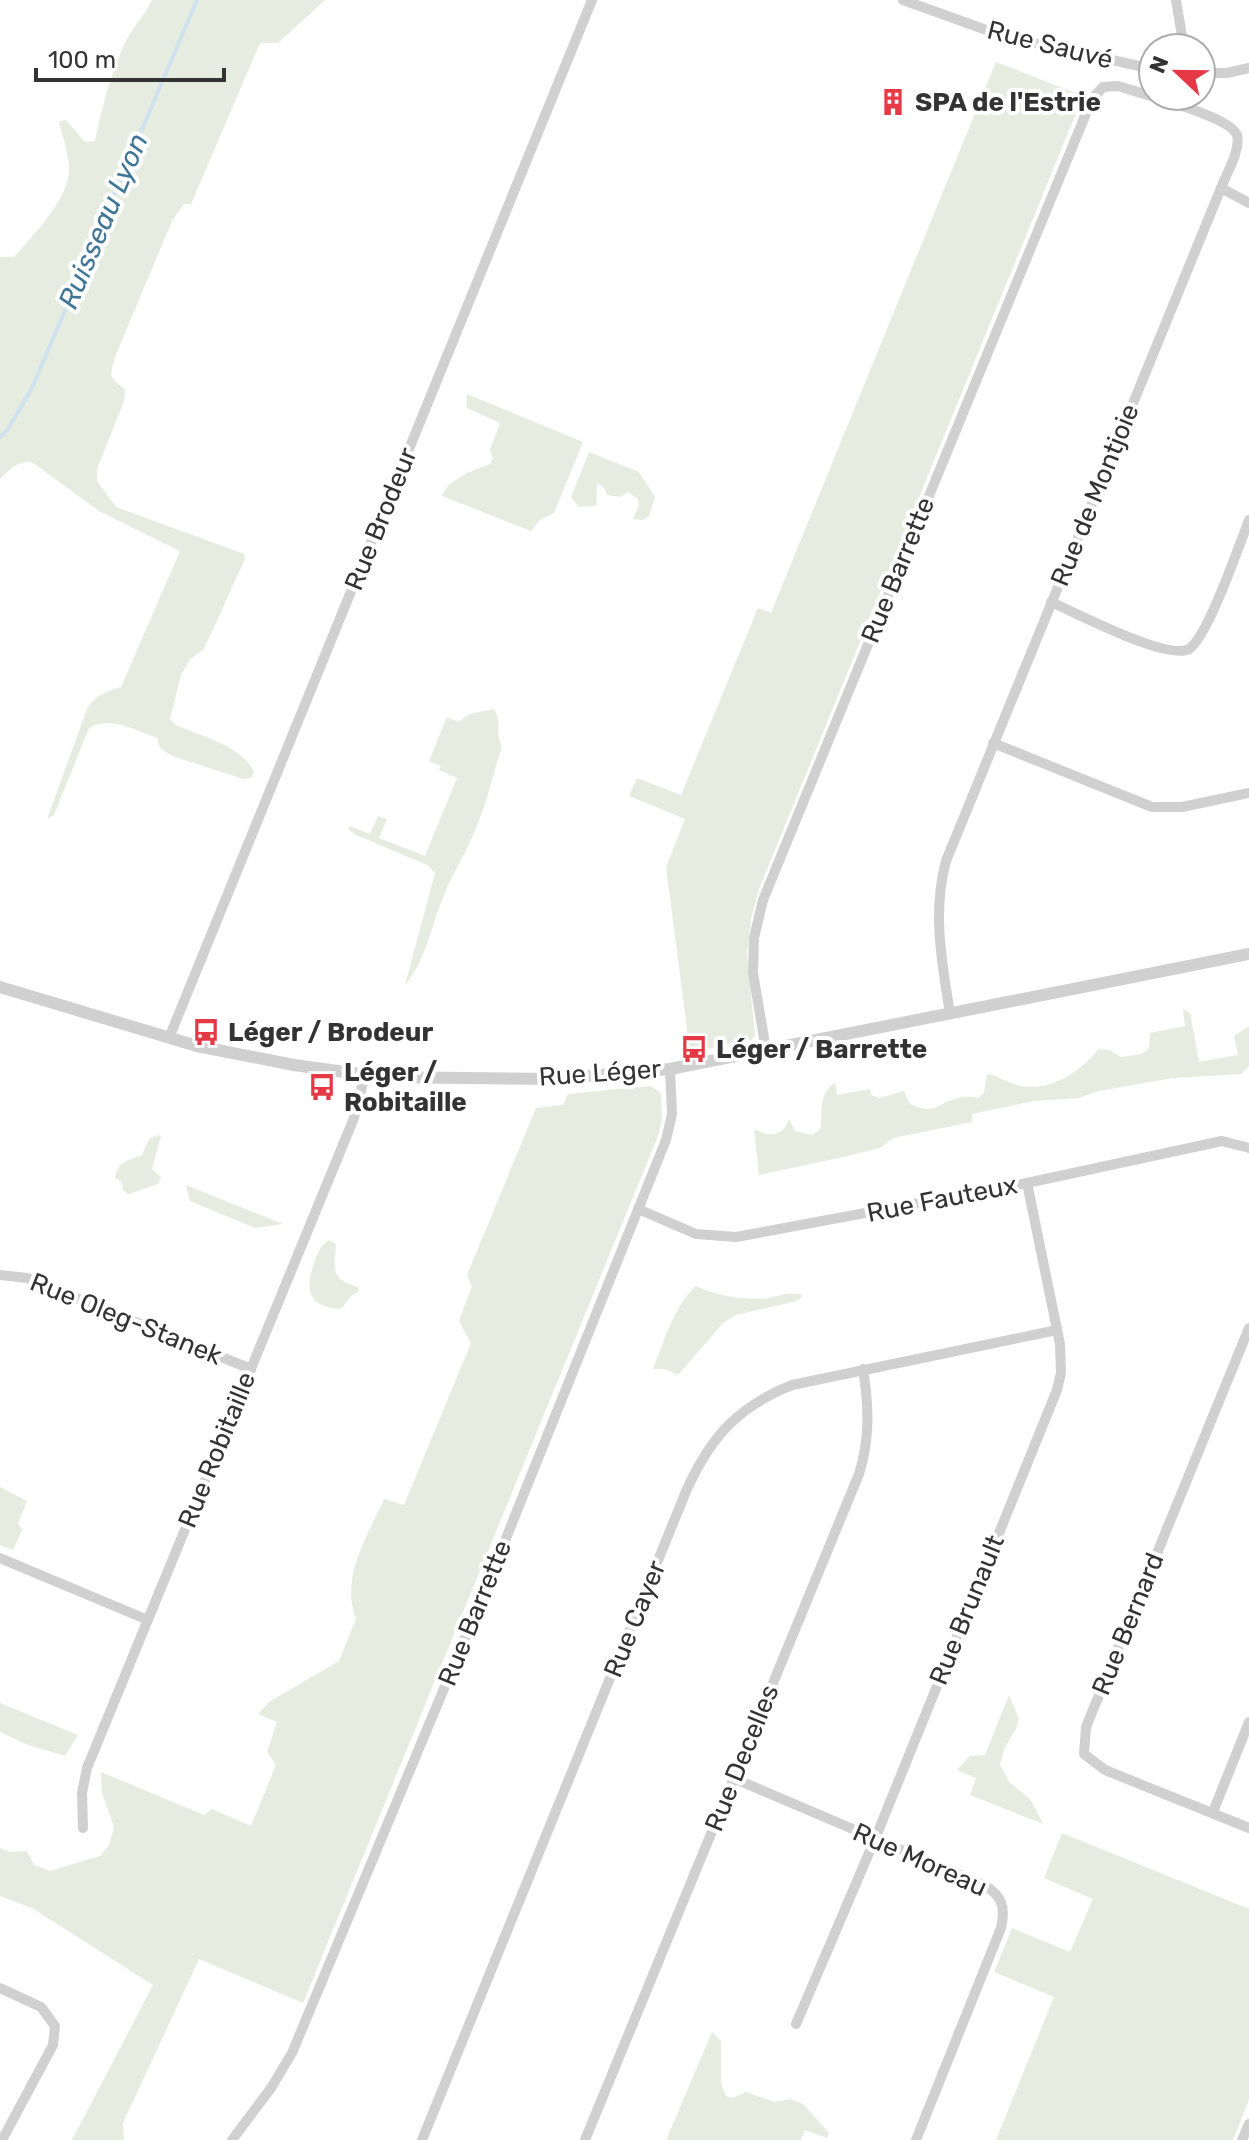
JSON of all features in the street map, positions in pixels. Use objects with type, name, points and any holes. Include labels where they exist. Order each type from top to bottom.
[{"type":"street","name":"Rue Brodeur","points":[[169,1038],[592,0]]},
{"type":"street","name":"Rue Sauvé","points":[[903,0],[1003,36],[1137,66]]},
{"type":"street","points":[[1176,0],[1181,32]]},
{"type":"street","points":[[1217,73],[1249,68]]},
{"type":"street","name":"Rue de Montjoie","points":[[950,1014],[940,945],[941,882],[954,838],[1221,188],[1237,141],[1236,134],[1227,123],[1118,86],[1103,87],[1092,99]]},
{"type":"street","name":"Rue Barrette","points":[[766,1050],[753,973],[754,938],[763,900],[1092,99]]},
{"type":"street","points":[[1221,188],[1249,203]]},
{"type":"street","points":[[1051,602],[1154,647],[1180,652],[1191,648],[1206,627],[1249,520]]},
{"type":"street","points":[[993,743],[1152,807],[1182,807],[1249,793]]},
{"type":"street","name":"Rue Léger","points":[[0,987],[169,1038],[241,1056],[365,1075],[555,1079],[670,1069],[1249,954]]},
{"type":"street","name":"Rue Barrette","points":[[232,2140],[283,2069],[312,2007],[488,1583],[671,1124],[673,1099],[670,1069]]},
{"type":"street","name":"Rue Robitaille","points":[[83,1828],[82,1793],[87,1768],[354,1118],[365,1075]]},
{"type":"street","name":"Rue Fauteux","points":[[638,1209],[696,1234],[736,1237],[1027,1183],[1222,1141],[1249,1148]]},
{"type":"street","name":"Rue Brunault","points":[[796,2024],[875,1839],[1057,1390],[1061,1359],[1057,1330],[1027,1183]]},
{"type":"street","name":"Rue Oleg-Stanek","points":[[0,1275],[27,1278],[251,1369]]},
{"type":"street","name":"Rue Bernard","points":[[1249,1328],[1086,1727],[1084,1754],[1105,1770],[1249,1828]]},
{"type":"street","name":"Rue Cayer","points":[[422,2140],[687,1489],[716,1437],[740,1412],[764,1397],[807,1380],[1057,1330]]},
{"type":"street","name":"Rue Decelles","points":[[585,2140],[859,1474],[868,1436],[868,1397],[863,1369]]},
{"type":"street","points":[[0,1558],[148,1620]]},
{"type":"street","points":[[1213,1812],[1249,1722]]},
{"type":"street","name":"Rue Moreau","points":[[733,1778],[982,1884],[994,1890],[1003,1906],[1001,1928],[916,2140]]},
{"type":"street","points":[[0,1988],[41,2007],[55,2026],[53,2045],[2,2140]]},
{"type":"street","points":[[1242,2140],[1249,2124]]},
{"type":"shaded area","points":[[152,0],[325,0],[278,43],[260,43],[191,204],[184,204],[172,221],[115,357],[112,376],[125,389],[124,401],[97,469],[97,481],[116,507],[244,554],[245,559],[204,649],[190,659],[181,675],[170,719],[176,725],[231,749],[254,772],[251,778],[243,779],[172,756],[160,748],[157,738],[132,728],[97,724],[89,728],[54,815],[47,819],[87,709],[101,695],[121,687],[180,551],[99,511],[32,462],[18,464],[0,479],[0,257],[14,257],[50,215],[64,190],[69,166],[59,122],[66,120],[85,142],[95,141],[118,58]]},
{"type":"shaded area","points":[[996,62],[1083,96],[759,889],[751,919],[747,954],[755,1036],[751,1040],[690,1052],[666,867],[685,819],[629,796],[637,778],[681,795],[758,608],[771,613]]},
{"type":"shaded area","points":[[467,394],[583,442],[554,513],[540,520],[531,531],[442,496],[456,480],[490,464],[493,458],[490,450],[500,423],[467,408]]},
{"type":"shaded area","points":[[589,452],[639,472],[655,497],[649,516],[643,520],[633,519],[639,506],[638,499],[628,492],[620,497],[607,495],[604,487],[597,484],[596,506],[579,507],[571,497]]},
{"type":"shaded area","points":[[494,709],[502,746],[485,804],[444,895],[424,953],[405,985],[435,873],[427,865],[348,829],[350,826],[370,834],[378,816],[387,819],[379,838],[425,856],[457,778],[439,770],[441,766],[429,761],[447,717],[459,722],[470,714]]},
{"type":"shaded area","points":[[1183,1009],[1190,1013],[1199,1062],[1238,1055],[1234,1036],[1249,1026],[1249,1066],[1241,1074],[1173,1078],[1099,1091],[1079,1098],[1034,1101],[972,1114],[972,1122],[893,1138],[880,1148],[759,1175],[754,1129],[775,1134],[783,1129],[789,1119],[795,1131],[813,1135],[821,1128],[826,1091],[835,1083],[837,1095],[870,1089],[871,1095],[879,1098],[904,1091],[910,1104],[926,1109],[960,1097],[978,1098],[984,1093],[987,1074],[1024,1086],[1048,1085],[1081,1067],[1099,1049],[1109,1050],[1121,1057],[1142,1054],[1149,1048],[1150,1033],[1185,1026]]},
{"type":"shaded area","points":[[650,1086],[661,1093],[662,1119],[658,1136],[303,2003],[199,1959],[123,2123],[124,2140],[72,2140],[153,1985],[32,1908],[0,1896],[0,1848],[10,1852],[27,1851],[34,1865],[50,1871],[100,1856],[109,1845],[114,1827],[102,1793],[101,1772],[204,1815],[212,1809],[251,1826],[276,1765],[267,1752],[277,1722],[258,1714],[269,1702],[339,1661],[356,1619],[351,1588],[363,1543],[384,1499],[404,1505],[471,1343],[459,1321],[472,1286],[467,1275],[536,1108],[563,1105],[568,1094]]},
{"type":"shaded area","points":[[161,1136],[152,1169],[161,1177],[158,1184],[129,1194],[124,1191],[121,1181],[115,1178],[118,1168],[124,1162],[142,1155],[149,1139]]},
{"type":"shaded area","points":[[186,1185],[283,1224],[255,1228],[190,1201]]},
{"type":"shaded area","points":[[329,1240],[336,1244],[338,1276],[358,1287],[358,1292],[341,1309],[317,1302],[310,1291],[310,1276],[317,1255]]},
{"type":"shaded area","points":[[696,1286],[743,1298],[765,1299],[787,1294],[803,1296],[797,1301],[736,1315],[723,1323],[678,1375],[665,1369],[653,1369],[676,1314]]},
{"type":"shaded area","points":[[0,1487],[27,1501],[18,1523],[22,1530],[13,1550],[0,1545]]},
{"type":"shaded area","points":[[1009,1695],[1019,1719],[1004,1749],[1000,1765],[1010,1783],[1031,1800],[1043,1824],[970,1795],[976,1778],[957,1770],[970,1756],[985,1755]]},
{"type":"shaded area","points":[[0,1703],[78,1735],[65,1756],[28,1745],[0,1732]]},
{"type":"shaded area","points":[[1062,1833],[1249,1909],[1249,2100],[1233,2140],[996,2140],[1054,1997],[994,1972],[1012,1928],[1070,1952],[1093,1899],[1044,1878]]},
{"type":"shaded area","points":[[712,2032],[721,2041],[721,2083],[726,2096],[733,2098],[746,2092],[775,2102],[790,2099],[803,2104],[829,2133],[827,2138],[805,2130],[801,2140],[668,2140]]},
{"type":"waterway","name":"Ruisseau Lyon","points":[[0,437],[32,388],[197,0]]},
{"type":"place","name":"SPA de l'Estrie","points":[[893,102]]},
{"type":"place","name":"Léger / Brodeur","points":[[206,1032]]},
{"type":"place","name":"Léger / Barrette","points":[[694,1049]]},
{"type":"place","name":"Léger / Robitaille","points":[[322,1087]]}]
